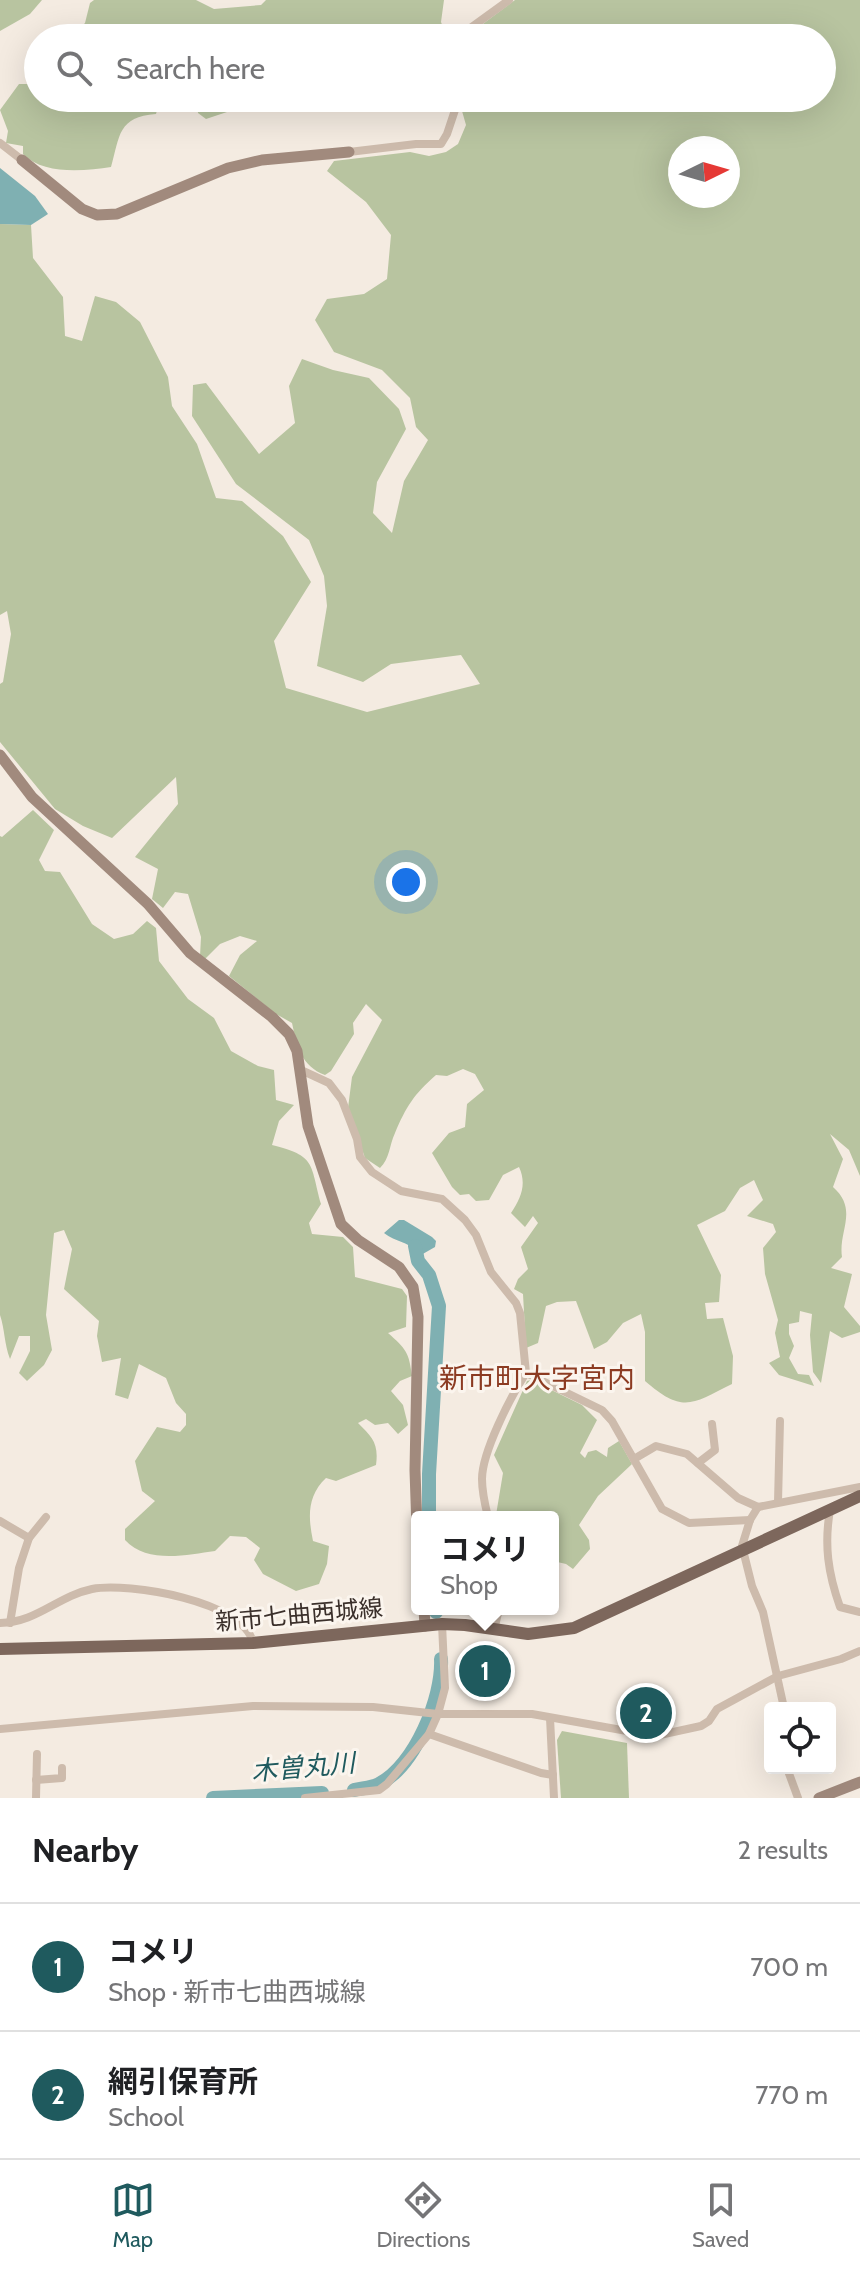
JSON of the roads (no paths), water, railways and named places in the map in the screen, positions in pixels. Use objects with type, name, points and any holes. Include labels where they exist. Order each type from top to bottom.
[{"type":"main road","name":"新市七曲西城線","points":[[0,1649],[253,1643],[442,1624],[528,1634],[574,1628],[860,1496]]},
{"type":"street","points":[[479,24],[509,0]]},
{"type":"street","points":[[0,143],[70,200],[97,215],[117,214],[228,168],[262,160],[441,144],[454,112]]},
{"type":"street","points":[[0,755],[32,797],[148,904],[190,953],[289,1034],[301,1070],[308,1126],[341,1224],[358,1240],[399,1267],[413,1287],[417,1302],[415,1511]]},
{"type":"street","points":[[301,1070],[329,1083],[342,1100],[357,1139],[360,1157],[372,1172],[401,1191],[442,1199],[465,1220],[476,1235],[491,1272],[516,1303],[520,1313],[526,1373],[515,1390],[485,1460],[482,1480],[487,1511]]},
{"type":"street","points":[[526,1373],[602,1410],[612,1421],[662,1509],[689,1523],[750,1520]]},
{"type":"street","points":[[778,1502],[780,1421]]},
{"type":"street","points":[[698,1463],[715,1450],[712,1424]]},
{"type":"street","points":[[634,1459],[656,1446],[687,1454],[738,1498],[758,1507],[860,1487]]},
{"type":"street","points":[[758,1507],[750,1520],[742,1546],[752,1586],[763,1612],[783,1702]]},
{"type":"street","points":[[830,1510],[826,1531],[829,1576],[840,1607],[860,1612]]},
{"type":"street","points":[[46,1517],[29,1538],[5,1623],[38,1615],[92,1589],[156,1589],[219,1610],[248,1630],[253,1643]]},
{"type":"street","points":[[0,1521],[29,1538]]},
{"type":"street","points":[[424,1615],[425,1626]]},
{"type":"street","points":[[494,1630],[498,1615]]},
{"type":"street","points":[[305,1798],[377,1794],[429,1734],[445,1688],[442,1624]]},
{"type":"street","points":[[0,1729],[253,1706],[373,1707],[435,1713],[532,1714],[655,1736],[701,1726],[717,1709],[778,1676],[860,1651]]},
{"type":"street","points":[[550,1718],[554,1798]]},
{"type":"street","points":[[429,1734],[553,1775]]},
{"type":"street","points":[[36,1798],[37,1754]]},
{"type":"street","points":[[36,1780],[62,1778],[62,1768]]},
{"type":"street","points":[[789,1774],[798,1798]]},
{"type":"street","points":[[819,1798],[860,1782]]},
{"type":"water","points":[[0,168],[35,196],[48,214],[31,225],[0,224]]},
{"type":"water","points":[[399,1220],[432,1237],[436,1241],[435,1247],[421,1255],[413,1247],[384,1233]]},
{"type":"waterway","name":"木曽丸川","points":[[415,1246],[418,1261],[429,1275],[439,1306],[429,1511]]},
{"type":"waterway","name":"木曽丸川","points":[[354,1790],[376,1785],[392,1775],[415,1747],[432,1711],[441,1659]]},
{"type":"waterway","name":"木曽丸川","points":[[213,1798],[322,1793]]},
{"type":"place","name":"コメリ","points":[[485,1671]]},
{"type":"place","name":"網引保育所","points":[[646,1713]]},
{"type":"district","name":"新市町大字宮内","points":[[537,1378]]}]
